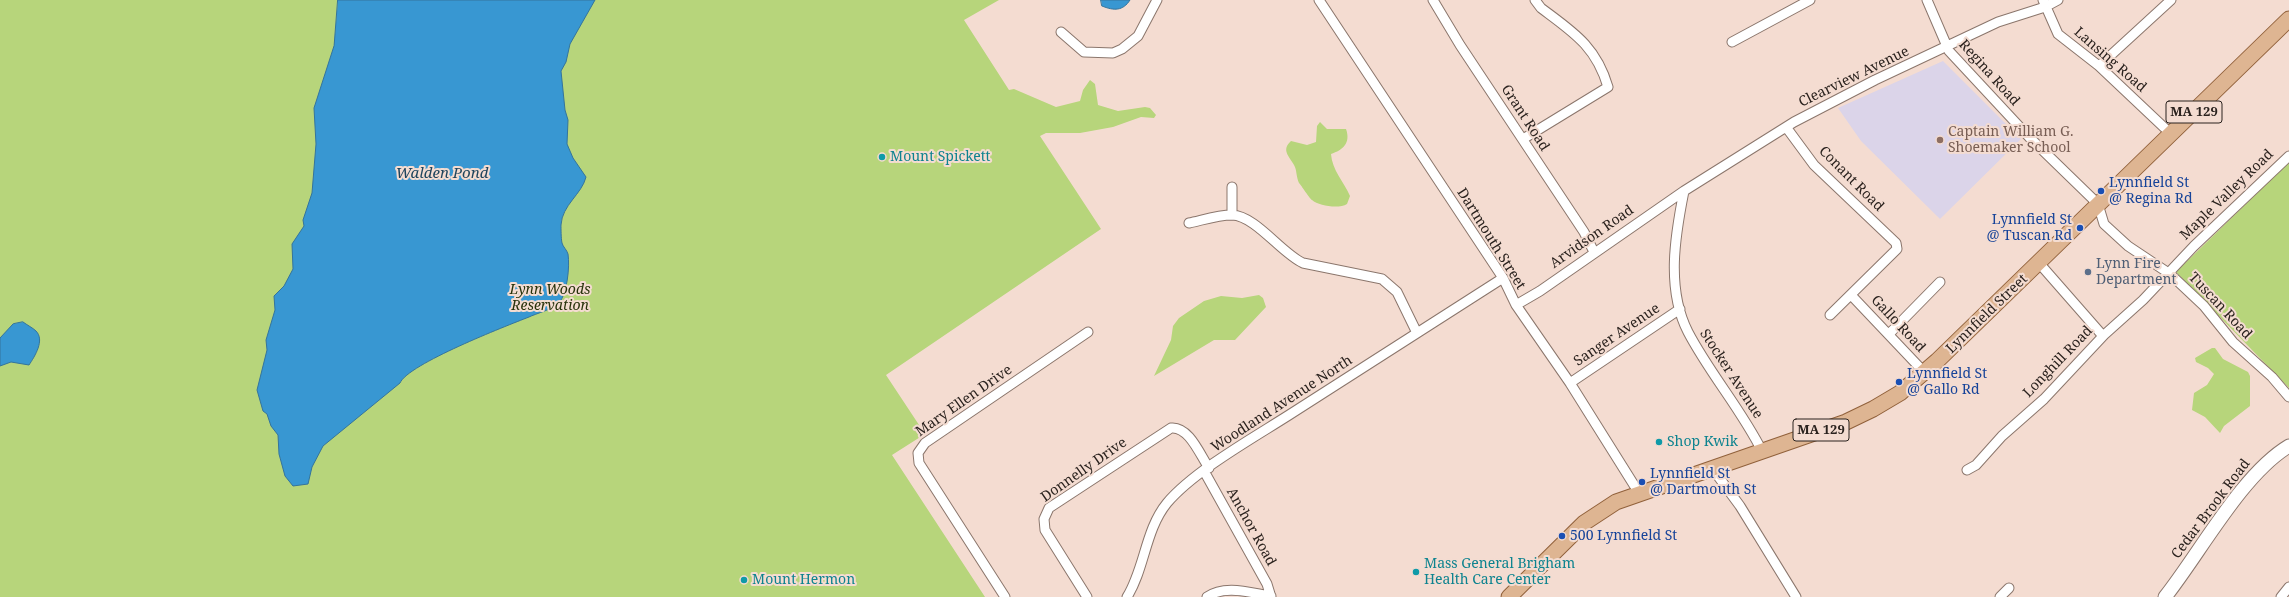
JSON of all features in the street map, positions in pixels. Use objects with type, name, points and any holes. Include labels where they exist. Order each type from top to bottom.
[{"type":"main road","name":"Lynnfield Street","points":[[1509,597],[1584,524],[1616,502],[1639,492],[1846,422],[1873,409],[1900,393],[2039,263],[2289,19]]},
{"type":"street","points":[[1061,32],[1084,52],[1113,52],[1122,49],[1138,36],[1157,0]]},
{"type":"street","name":"Dartmouth Street","points":[[1319,0],[1502,278],[1516,305],[1570,383],[1639,492]]},
{"type":"street","name":"Grant Road","points":[[1433,0],[1584,232],[1594,252]]},
{"type":"street","points":[[1523,139],[1608,87],[1603,71],[1590,48],[1541,8],[1535,0]]},
{"type":"street","points":[[1732,42],[1810,0]]},
{"type":"street","name":"Regina Road","points":[[1927,0],[1947,47],[1971,76],[2098,204]]},
{"type":"street","name":"Clearview Avenue","points":[[1684,191],[1786,127],[1875,80],[1998,22],[2044,3],[2058,0]]},
{"type":"street","points":[[2099,66],[2171,0]]},
{"type":"street","name":"Lansing Road","points":[[2044,3],[2058,34],[2099,66],[2171,134]]},
{"type":"street","name":"Conant Road","points":[[1786,127],[1814,165],[1896,243],[1897,249],[1852,295]]},
{"type":"street","name":"Maple Valley Road","points":[[2170,274],[2194,246],[2289,156]]},
{"type":"street","points":[[1232,187],[1232,215]]},
{"type":"street","name":"Arvidson Road","points":[[1516,305],[1540,291],[1594,252],[1684,191]]},
{"type":"street","name":"Stocker Avenue","points":[[1684,191],[1676,235],[1675,278],[1680,309],[1687,331],[1709,368],[1747,423],[1762,451]]},
{"type":"street","name":"Tuscan Road","points":[[2098,204],[2104,224],[2128,246],[2170,274],[2204,306],[2233,342],[2272,377],[2289,397]]},
{"type":"street","points":[[1189,223],[1232,215],[1249,221],[1292,257],[1304,263],[1382,279],[1397,292],[1417,333]]},
{"type":"street","points":[[2039,263],[2103,336]]},
{"type":"street","name":"Longhill Road","points":[[1967,470],[1976,465],[2002,436],[2044,399],[2103,336],[2170,274]]},
{"type":"street","name":"Woodland Avenue North","points":[[1127,597],[1136,579],[1151,532],[1160,513],[1175,495],[1206,470],[1502,278]]},
{"type":"street","points":[[1889,334],[1940,282]]},
{"type":"street","points":[[1830,315],[1852,295]]},
{"type":"street","name":"Gallo Road","points":[[1852,295],[1924,372]]},
{"type":"street","name":"Sanger Avenue","points":[[1570,383],[1680,309]]},
{"type":"street","name":"Mary Ellen Drive","points":[[1005,597],[919,463],[918,453],[925,443],[1088,332]]},
{"type":"street","name":"Donnelly Drive","points":[[1087,597],[1045,530],[1044,518],[1049,508],[1171,428],[1178,429],[1185,433],[1206,470]]},
{"type":"street","name":"Cedar Brook Road","points":[[2165,597],[2240,493],[2264,466],[2289,446]]},
{"type":"street","points":[[1712,468],[1740,506],[1796,597]]},
{"type":"street","name":"Anchor Road","points":[[1206,470],[1267,584],[1271,597]]},
{"type":"street","points":[[2281,597],[2289,587]]},
{"type":"street","points":[[2000,597],[2009,588]]},
{"type":"street","points":[[1207,597],[1216,592],[1227,590],[1271,597]]},
{"type":"shaded area","name":"Captain William G. Shoemaker School","points":[[1943,61],[2021,139],[1940,219],[1861,141],[1838,108]]},
{"type":"green space","name":"Lynn Woods Reservation","points":[[0,0],[999,0],[964,20],[1009,90],[1014,89],[1056,107],[1080,101],[1083,90],[1090,80],[1095,84],[1098,105],[1118,111],[1145,107],[1150,108],[1156,115],[1154,118],[1141,117],[1113,127],[1080,133],[1046,133],[1040,136],[1101,229],[886,375],[925,434],[892,455],[985,597],[0,597]]},
{"type":"green space","points":[[1320,122],[1327,129],[1346,129],[1347,142],[1342,148],[1331,154],[1336,171],[1350,196],[1347,204],[1343,206],[1334,207],[1324,205],[1311,199],[1299,183],[1295,167],[1286,150],[1291,141],[1307,145],[1316,142],[1317,126]]},
{"type":"green space","points":[[2289,162],[2289,388],[2176,272]]},
{"type":"green space","points":[[1259,295],[1263,298],[1266,307],[1235,340],[1214,340],[1154,376],[1171,340],[1173,326],[1179,318],[1204,301],[1221,296],[1242,298]]},
{"type":"green space","points":[[2212,348],[2215,348],[2223,359],[2248,372],[2250,376],[2250,406],[2224,426],[2220,433],[2205,417],[2192,410],[2194,393],[2207,385],[2214,374],[2208,368],[2196,362],[2195,358]]},
{"type":"water","name":"Walden Pond","points":[[338,0],[595,0],[570,44],[566,62],[561,71],[565,110],[568,120],[567,144],[573,158],[586,177],[581,189],[568,206],[562,218],[562,241],[568,254],[569,266],[566,287],[559,303],[550,309],[500,328],[459,346],[420,366],[407,375],[400,383],[323,446],[312,467],[308,484],[293,486],[285,476],[279,454],[278,435],[271,426],[267,414],[263,411],[257,390],[267,350],[266,340],[275,310],[274,296],[284,286],[293,269],[292,244],[304,226],[303,220],[312,193],[316,144],[314,108],[334,46]]},
{"type":"water","points":[[1101,0],[1130,0],[1121,8],[1110,9],[1102,6]]},
{"type":"water","points":[[23,322],[35,330],[39,335],[40,339],[38,348],[34,357],[29,365],[11,362],[0,366],[0,338],[13,324]]},
{"type":"place","name":"Captain William G. Shoemaker School","points":[[1940,140]]},
{"type":"place","name":"Mount Spickett","points":[[882,157]]},
{"type":"place","name":"Lynnfield St @ Regina Rd","points":[[2101,191]]},
{"type":"place","name":"Lynnfield St @ Tuscan Rd","points":[[2080,228]]},
{"type":"place","name":"Lynn Fire Department","points":[[2088,272]]},
{"type":"place","name":"Lynnfield St @ Gallo Rd","points":[[1899,382]]},
{"type":"place","name":"Shop Kwik","points":[[1659,442]]},
{"type":"place","name":"Lynnfield St @ Dartmouth St","points":[[1642,482]]},
{"type":"place","name":"500 Lynnfield St","points":[[1562,536]]},
{"type":"place","name":"Mass General Brigham Health Care Center","points":[[1416,572]]},
{"type":"place","name":"Mount Hermon","points":[[744,580]]}]
